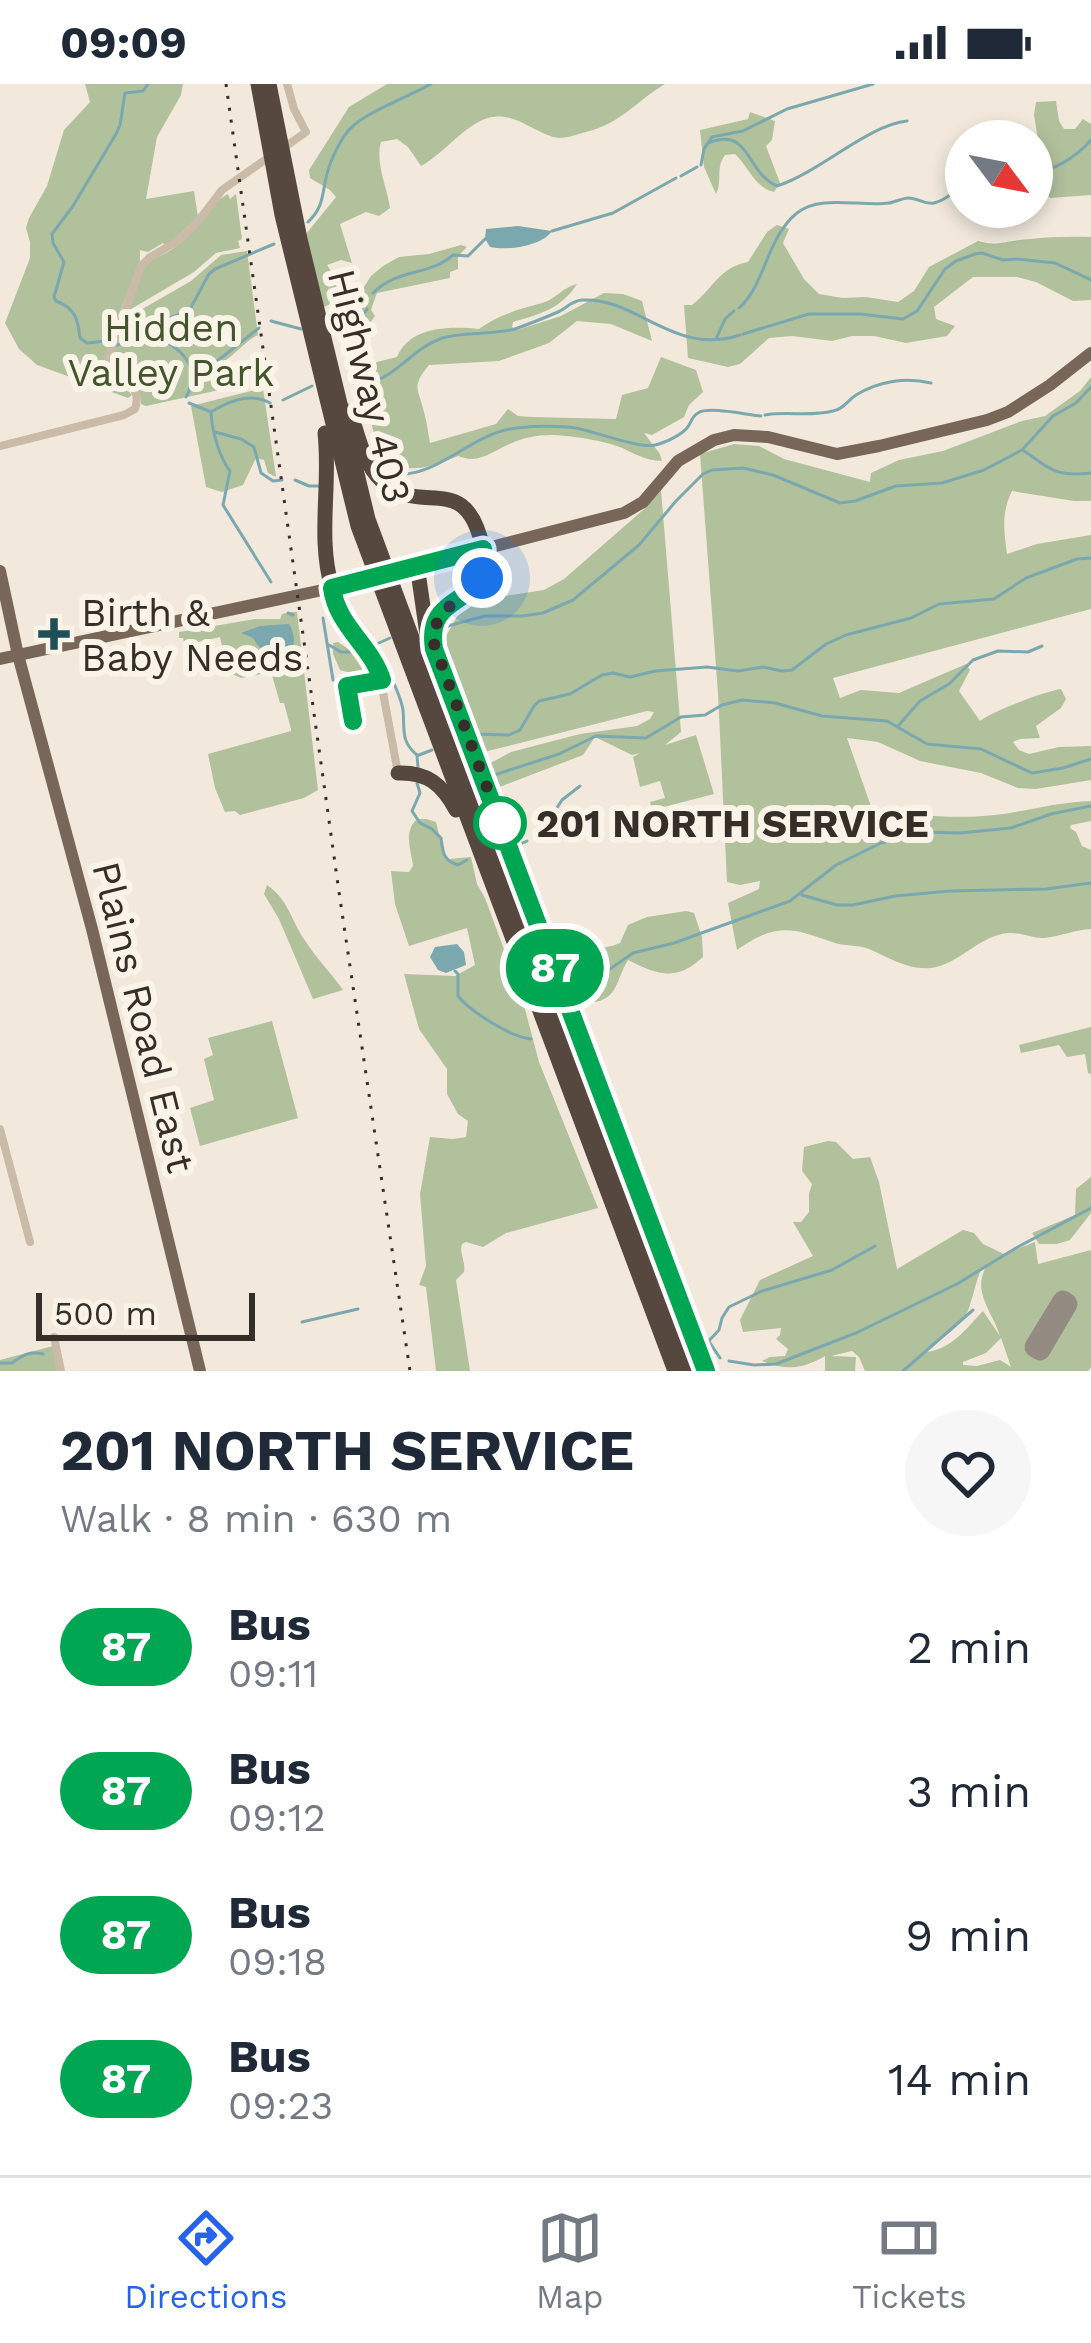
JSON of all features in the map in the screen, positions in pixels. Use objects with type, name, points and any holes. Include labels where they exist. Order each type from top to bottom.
[{"type":"highway","name":"Highway 403","points":[[259,84],[282,215],[358,526],[675,1371]]},
{"type":"highway","name":"Highway 403","points":[[269,84],[368,519],[687,1371]]},
{"type":"highway","points":[[313,293],[374,473],[403,494],[445,498],[463,506],[478,526],[483,549]]},
{"type":"highway","points":[[312,341],[328,464],[325,590]]},
{"type":"highway","points":[[409,567],[460,763]]},
{"type":"highway","points":[[398,773],[419,774],[437,783],[449,797],[491,884]]},
{"type":"main road","points":[[0,658],[325,590],[631,511],[678,461],[714,440],[734,435],[768,436],[838,454],[987,420],[1050,385],[1091,353]]},
{"type":"main road","name":"Plains Road East","points":[[0,571],[200,1371]]},
{"type":"street","points":[[0,446],[124,415],[136,406],[136,389],[111,367],[108,358],[142,266],[179,240],[232,182],[306,132],[287,84]]},
{"type":"street","points":[[483,549],[483,575],[438,617],[432,635],[434,649],[706,1371]]},
{"type":"street","points":[[325,590],[381,674],[398,773]]},
{"type":"street","points":[[0,1129],[30,1242]]},
{"type":"street","points":[[54,1337],[61,1371]]},
{"type":"green space","points":[[85,84],[183,84],[157,137],[146,199],[194,191],[198,217],[167,246],[140,250],[112,332],[125,319],[191,281],[221,255],[247,251],[258,335],[222,363],[224,389],[146,406],[135,384],[119,371],[117,379],[132,395],[128,398],[37,365],[19,349],[5,323],[30,258],[29,218],[47,186],[64,130],[90,102]]},
{"type":"green space","points":[[387,84],[665,84],[609,123],[566,137],[550,136],[507,117],[488,118],[421,166],[397,139],[381,142],[380,166],[390,208],[379,216],[366,212],[340,224],[352,263],[341,260],[327,265],[349,298],[323,307],[306,234],[336,197],[310,178],[309,170],[349,107]]},
{"type":"green space","points":[[1056,101],[1064,129],[1075,129],[1083,119],[1091,124],[1091,195],[1053,198],[1053,120],[1035,120],[1036,102]]},
{"type":"green space","points":[[750,112],[775,121],[772,140],[766,146],[780,183],[774,192],[767,189],[735,154],[725,155],[716,194],[704,167],[700,130],[748,119]]},
{"type":"green space","name":"Hidden Valley Park","points":[[228,194],[230,199],[236,194],[240,248],[216,253],[194,272],[126,312],[146,266],[179,244]]},
{"type":"green space","points":[[777,225],[789,229],[783,243],[804,279],[819,294],[898,302],[914,291],[929,267],[978,241],[1091,237],[1091,300],[1073,301],[1017,277],[973,277],[934,307],[936,319],[955,326],[947,336],[906,343],[874,336],[832,341],[792,336],[769,338],[740,364],[728,367],[688,358],[684,305],[692,305],[730,269],[748,262]]},
{"type":"green space","points":[[467,247],[450,278],[377,293],[371,310],[375,316],[364,331],[343,331],[349,320],[346,315],[383,266],[399,257]]},
{"type":"green space","points":[[577,284],[557,305],[513,322],[512,327],[517,330],[561,316],[604,293],[623,294],[642,301],[652,341],[611,324],[577,321],[549,343],[499,361],[429,365],[418,387],[430,443],[496,424],[508,409],[518,416],[616,419],[622,395],[648,388],[661,357],[696,370],[703,392],[684,417],[652,435],[644,433],[662,461],[602,442],[550,435],[520,440],[479,458],[458,456],[427,467],[383,469],[357,367],[397,357],[421,334],[444,328],[479,329]]},
{"type":"green space","points":[[1091,377],[1091,501],[1012,491],[1004,522],[1007,554],[1091,535],[1091,609],[833,678],[840,698],[861,690],[899,693],[966,664],[970,670],[959,691],[980,721],[1061,689],[1066,699],[1036,726],[1040,738],[1013,742],[1029,754],[1091,746],[1091,780],[1018,788],[981,773],[920,761],[878,742],[847,738],[873,812],[980,816],[1091,801],[1091,821],[1070,828],[1082,846],[1091,850],[1091,929],[1045,938],[997,935],[931,968],[906,965],[864,947],[794,931],[762,935],[737,950],[728,903],[759,889],[760,881],[727,882],[700,454],[734,444],[759,446],[784,459],[870,482],[871,473],[899,460],[943,451],[1045,416]]},
{"type":"green space","points":[[263,388],[276,477],[268,473],[264,460],[256,458],[243,485],[222,492],[206,487],[191,406]]},
{"type":"green space","points":[[661,490],[681,732],[665,745],[696,735],[714,794],[652,810],[650,802],[665,798],[660,781],[640,787],[633,757],[640,753],[632,755],[595,737],[583,755],[492,790],[487,765],[511,752],[580,734],[637,726],[654,712],[484,752],[444,640],[465,602],[544,590],[564,579]]},
{"type":"green space","points":[[297,612],[318,790],[240,815],[225,812],[208,754],[291,729],[271,672],[241,678],[228,672],[220,637],[194,643],[189,664],[179,632],[280,619],[282,614]]},
{"type":"green space","points":[[333,643],[357,655],[373,676],[352,679],[340,670],[333,654]]},
{"type":"green space","points":[[417,819],[436,822],[449,859],[471,857],[522,998],[539,1062],[598,1208],[506,1233],[483,1247],[462,1244],[464,1272],[456,1280],[470,1371],[436,1371],[426,1287],[419,1285],[426,1266],[420,1194],[430,1137],[466,1137],[468,1121],[447,1094],[447,1069],[419,1029],[404,974],[455,976],[475,965],[467,928],[409,946],[395,904],[391,871],[409,872],[413,866],[409,835]]},
{"type":"green space","points":[[267,885],[343,990],[313,999],[264,894]]},
{"type":"green space","points":[[694,913],[702,937],[703,957],[693,965],[667,974],[628,960],[610,995],[585,1003],[577,996],[565,954],[620,943],[628,925]]},
{"type":"green space","points":[[272,1021],[298,1118],[200,1146],[190,1108],[214,1100],[204,1059],[213,1055],[208,1038]]},
{"type":"green space","points":[[1091,1027],[1091,1074],[1085,1054],[1067,1057],[1059,1045],[1021,1053],[1019,1045]]},
{"type":"green space","points":[[836,1142],[853,1159],[870,1157],[897,1269],[963,1230],[1004,1254],[1035,1242],[1038,1264],[1091,1250],[1088,1371],[865,1371],[859,1357],[852,1351],[831,1356],[856,1357],[855,1371],[825,1371],[825,1356],[794,1367],[762,1361],[785,1356],[788,1349],[776,1339],[781,1328],[743,1332],[740,1320],[760,1280],[813,1256],[793,1222],[801,1222],[809,1212],[812,1184],[802,1171],[804,1147]],"holes":[[[986,1267],[982,1293],[1000,1336],[983,1311],[950,1343],[925,1352],[966,1315],[981,1269]],[[1001,1338],[1011,1367],[1000,1360],[963,1365]]]},
{"type":"green space","points":[[1091,1177],[1091,1213],[1070,1240],[1039,1244],[1032,1233],[1075,1215],[1076,1189]]},
{"type":"green space","points":[[53,1346],[59,1371],[0,1371],[0,1360]]},
{"type":"water","points":[[518,226],[552,231],[533,244],[515,248],[490,247],[485,239],[486,229]]},
{"type":"water","points":[[289,624],[292,648],[279,651],[265,651],[241,633],[260,626]]},
{"type":"water","points":[[457,944],[466,965],[446,973],[438,970],[430,957],[435,947]]},
{"type":"waterway","points":[[148,84],[143,91],[125,93],[116,134],[52,234],[64,262],[54,297],[74,315],[80,338],[87,343],[126,342],[147,326],[189,311],[215,269],[274,244]]},
{"type":"waterway","points":[[308,222],[319,207],[330,165],[349,130],[431,84]]},
{"type":"waterway","points":[[701,165],[712,137],[743,131],[787,109],[873,84]]},
{"type":"waterway","points":[[708,143],[722,139],[740,145],[777,186],[876,131],[907,121]]},
{"type":"waterway","points":[[1053,167],[1091,140]]},
{"type":"waterway","points":[[681,176],[697,167]]},
{"type":"waterway","points":[[552,231],[613,213],[676,178]]},
{"type":"waterway","points":[[739,308],[755,287],[779,235],[806,207],[907,198],[934,203],[945,198]]},
{"type":"waterway","points":[[373,293],[393,279],[434,267],[453,255],[468,256],[485,239]]},
{"type":"waterway","points":[[743,334],[809,314],[903,319],[917,311],[945,269],[975,254],[1055,263],[1091,280]]},
{"type":"waterway","points":[[354,384],[385,377],[442,338],[515,329],[582,300],[621,307],[695,338],[740,335]]},
{"type":"waterway","points":[[350,316],[360,316],[367,309]]},
{"type":"waterway","points":[[716,339],[734,311]]},
{"type":"waterway","points":[[271,321],[301,329]]},
{"type":"waterway","points":[[193,368],[207,369],[259,328]]},
{"type":"waterway","points":[[142,332],[183,355],[192,374],[186,397]]},
{"type":"waterway","points":[[765,415],[824,413],[883,383],[931,383]]},
{"type":"waterway","points":[[283,400],[312,386]]},
{"type":"waterway","points":[[444,627],[485,616],[543,613],[573,600],[639,545],[676,501],[712,470],[743,468],[773,475],[840,503],[896,486],[942,483],[984,470],[1022,450],[1053,416],[1076,403],[1091,387]]},
{"type":"waterway","points":[[189,403],[211,412],[240,399],[270,403]]},
{"type":"waterway","points":[[392,474],[423,470],[510,429],[568,427],[648,446],[677,436],[703,411],[761,416]]},
{"type":"waterway","points":[[211,412],[217,443],[230,471],[223,505],[271,582]]},
{"type":"waterway","points":[[215,432],[254,447],[261,473],[273,481],[282,480]]},
{"type":"waterway","points":[[1023,450],[1054,470],[1091,473]]},
{"type":"waterway","points":[[295,480],[323,486]]},
{"type":"waterway","points":[[473,734],[509,735],[520,730],[539,701],[570,694],[602,675],[630,677],[707,667],[792,670],[846,635],[911,618],[939,604],[994,599],[1026,578],[1091,558]]},
{"type":"waterway","points":[[288,613],[293,615]]},
{"type":"waterway","points":[[323,618],[333,680]]},
{"type":"waterway","points":[[370,647],[390,638]]},
{"type":"waterway","points":[[329,645],[341,652],[360,652]]},
{"type":"waterway","points":[[374,645],[399,695],[406,740],[417,755],[418,768]]},
{"type":"waterway","points":[[898,726],[920,701],[949,684],[973,660],[998,651],[1028,652],[1042,646]]},
{"type":"waterway","points":[[488,777],[559,754],[596,736],[646,738],[681,717],[705,715],[742,700],[822,716],[887,721],[927,744],[981,749],[1032,773],[1091,759]]},
{"type":"waterway","points":[[419,755],[432,750]]},
{"type":"waterway","points":[[417,783],[420,793],[412,811],[441,838],[449,861],[458,865],[467,860]]},
{"type":"waterway","points":[[549,820],[562,800],[580,786]]},
{"type":"waterway","points":[[573,998],[633,953],[790,901],[836,865],[881,843],[923,832],[1011,828],[1091,806]]},
{"type":"waterway","points":[[514,847],[527,841]]},
{"type":"waterway","points":[[802,895],[853,905],[895,896],[1091,883]]},
{"type":"waterway","points":[[455,971],[458,996],[464,1002],[503,1029],[531,1039]]},
{"type":"waterway","points":[[729,1361],[776,1364],[856,1333],[957,1284],[1091,1208]]},
{"type":"waterway","points":[[704,1346],[719,1330],[729,1307],[762,1291],[832,1270],[875,1246]]},
{"type":"waterway","points":[[302,1322],[358,1309]]},
{"type":"waterway","points":[[903,1371],[973,1310]]},
{"type":"waterway","points":[[708,1340],[720,1358]]},
{"type":"waterway","points":[[0,1363],[12,1363],[30,1353],[43,1354]]},
{"type":"runway","points":[[1063,1301],[1067,1304],[1040,1350],[1035,1347],[1063,1301]]},
{"type":"railway","points":[[226,84],[410,1371]]},
{"type":"bus line","name":"87","points":[[353,721],[347,686],[382,680],[372,658],[343,622],[332,588],[483,549],[483,575],[438,617],[432,635],[434,649],[706,1371]]},
{"type":"place","name":"Birth & Baby Needs","points":[[54,634]]},
{"type":"place","name":"201 NORTH SERVICE","points":[[500,823]]},
{"type":"route","points":[[482,578],[441,613],[433,641],[500,823]]}]
